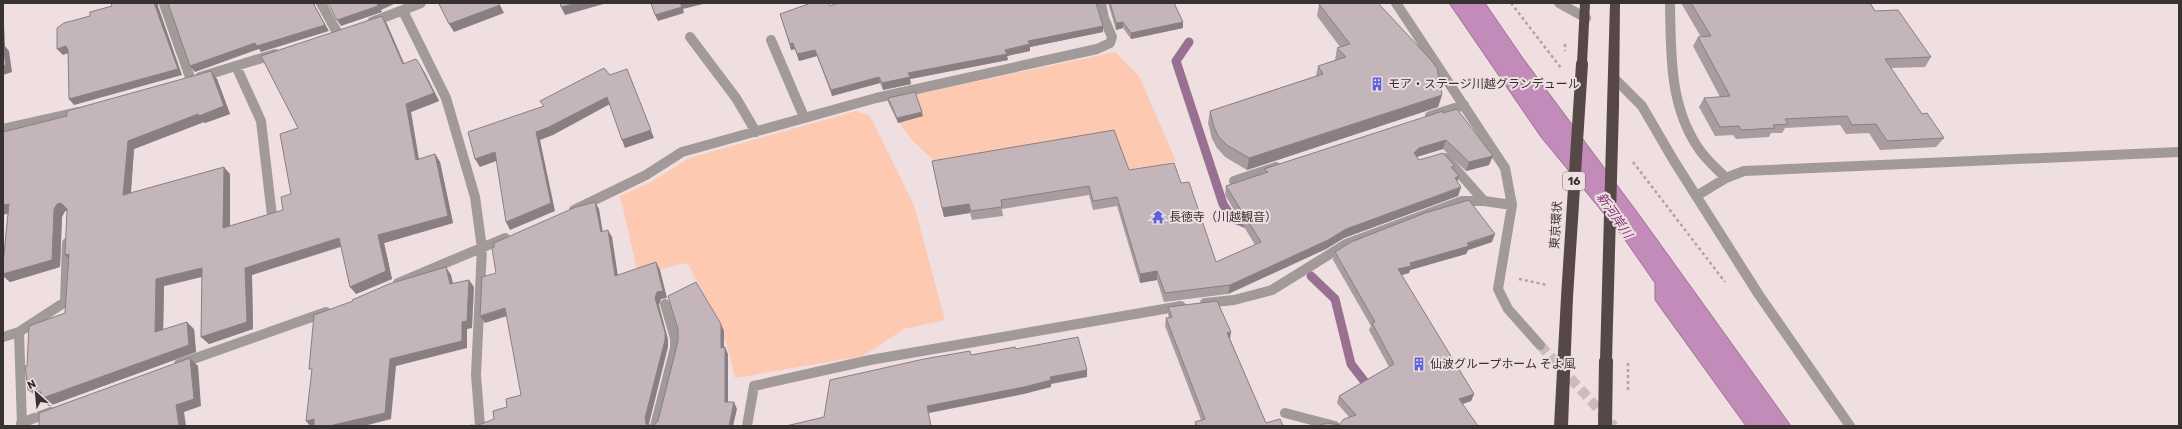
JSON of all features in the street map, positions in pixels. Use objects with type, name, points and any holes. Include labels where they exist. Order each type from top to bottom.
[{"type":"highway","name":"東京環状","points":[[1561,426],[1566,298],[1586,18],[1585,3]]},
{"type":"highway","points":[[1605,426],[1614,78],[1614,3]]},
{"type":"street","points":[[321,3],[338,34]]},
{"type":"street","points":[[360,26],[404,12],[421,3]]},
{"type":"street","points":[[567,213],[646,175],[682,152],[804,117],[883,97],[1097,49],[1110,43],[1112,37],[1104,18],[1101,3]]},
{"type":"street","points":[[1396,3],[1505,168],[1512,205],[1499,275],[1498,289],[1508,310],[1540,345]]},
{"type":"street","points":[[1559,3],[1586,18]]},
{"type":"street","points":[[1670,3],[1672,76],[1685,124],[1697,147],[1726,178]]},
{"type":"street","points":[[164,4],[187,81],[287,50]]},
{"type":"street","points":[[404,12],[446,98],[475,197],[482,248],[476,375],[480,426]]},
{"type":"street","points":[[690,37],[736,98],[756,132]]},
{"type":"street","points":[[771,40],[804,117]]},
{"type":"street","points":[[236,66],[261,121],[266,149],[272,216]]},
{"type":"street","points":[[1614,78],[1638,99],[1674,160],[1698,195],[1784,334],[1850,426]]},
{"type":"street","points":[[1420,119],[1464,105]]},
{"type":"street","points":[[3,129],[90,110]]},
{"type":"street","points":[[1698,195],[1726,178],[1744,171],[2179,152]]},
{"type":"street","points":[[1436,157],[1442,155],[1484,201]]},
{"type":"street","points":[[1234,181],[1286,164]]},
{"type":"street","points":[[746,426],[754,386],[870,360],[1193,305],[1234,300],[1272,290],[1346,244],[1378,230],[1462,201],[1484,201],[1512,205]]},
{"type":"street","points":[[3,337],[19,332],[65,302],[68,232]]},
{"type":"street","points":[[389,287],[517,233]]},
{"type":"street","points":[[655,426],[675,348],[675,338],[665,304]]},
{"type":"street","points":[[170,368],[338,308]]},
{"type":"street","points":[[19,332],[22,424],[58,409]]},
{"type":"street","points":[[1285,413],[1335,426]]},
{"type":"path","points":[[1499,275],[1549,285]]},
{"type":"shaded area","points":[[1115,52],[1139,76],[1176,161],[1127,171],[936,162],[920,148],[903,129],[889,102],[918,94]]},
{"type":"shaded area","points":[[856,111],[870,116],[914,205],[945,320],[904,329],[863,356],[735,378],[722,332],[710,305],[687,263],[638,274],[620,196],[653,181],[689,158]]},
{"type":"water","name":"新河岸川","points":[[1449,3],[1485,3],[1522,57],[1640,216],[1791,426],[1746,426],[1655,300],[1655,283],[1623,237],[1541,137]]},
{"type":"building","points":[[111,3],[154,3],[178,69],[69,99],[68,50],[66,46],[57,49],[57,28],[64,23],[90,16],[90,12],[112,6]]},
{"type":"building","points":[[168,3],[313,3],[325,25],[257,46],[255,43],[190,66]]},
{"type":"building","points":[[328,3],[380,3],[377,4],[378,6],[337,20]]},
{"type":"building","points":[[498,3],[500,5],[449,24],[439,4]]},
{"type":"building","points":[[560,3],[577,3],[561,7]]},
{"type":"building","points":[[651,3],[680,3],[682,7],[655,15]]},
{"type":"building","points":[[811,3],[828,3],[830,6],[838,3],[1096,3],[1103,26],[1028,41],[1030,44],[1005,50],[1007,54],[908,73],[910,77],[882,83],[879,77],[831,90],[815,50],[797,54],[793,43],[790,44],[780,14]]},
{"type":"building","points":[[1110,3],[1174,3],[1183,22],[1131,33],[1123,22],[1116,23]]},
{"type":"building","name":"モア・ステージ川越グランデュール","points":[[1378,3],[1437,68],[1442,95],[1249,158],[1227,145],[1218,136],[1210,111],[1323,74],[1318,66],[1346,57],[1337,48],[1350,44],[1319,4]]},
{"type":"building","points":[[1691,3],[1870,3],[1875,11],[1898,10],[1931,57],[1885,59],[1922,114],[1927,113],[1944,138],[1887,141],[1876,124],[1852,125],[1847,116],[1785,119],[1788,124],[1773,125],[1775,128],[1741,130],[1739,126],[1720,127],[1704,98],[1730,96],[1698,37],[1711,36]]},
{"type":"building","points":[[382,16],[403,64],[416,59],[434,93],[406,104],[416,160],[435,154],[448,216],[378,235],[386,271],[350,287],[339,238],[245,268],[247,322],[201,337],[202,268],[156,279],[155,332],[187,322],[189,345],[40,399],[41,392],[28,390],[25,366],[27,366],[29,326],[65,313],[69,254],[65,255],[67,209],[61,203],[57,204],[54,209],[52,260],[3,274],[9,204],[3,205],[3,132],[67,116],[67,111],[211,71],[224,106],[199,116],[198,114],[128,141],[123,195],[224,167],[223,228],[283,210],[281,197],[291,194],[280,134],[298,128],[261,56]]},
{"type":"building","points":[[3,45],[6,65],[3,66]]},
{"type":"building","points":[[604,68],[610,75],[627,69],[651,130],[622,140],[607,97],[549,127],[536,132],[551,203],[506,222],[495,152],[475,159],[468,132],[544,106],[540,101]]},
{"type":"building","points":[[915,92],[922,112],[897,118],[888,98]]},
{"type":"building","points":[[1457,109],[1493,156],[1469,162],[1446,140],[1419,148],[1414,153],[1419,160],[1443,153],[1455,166],[1451,167],[1459,176],[1455,178],[1461,187],[1346,229],[1328,240],[1230,285],[1165,293],[1157,271],[1140,274],[1117,197],[1093,201],[1089,186],[1001,200],[1002,207],[971,211],[969,204],[942,208],[932,161],[1114,130],[1129,170],[1174,163],[1181,183],[1189,182],[1216,262],[1261,242],[1226,186],[1268,172],[1264,169],[1443,111],[1443,113]]},
{"type":"building","points":[[1469,200],[1495,234],[1467,243],[1469,246],[1410,263],[1411,266],[1398,269],[1474,394],[1459,399],[1478,426],[1316,426],[1327,423],[1339,425],[1344,419],[1356,415],[1339,396],[1394,364],[1372,323],[1375,322],[1335,252],[1351,242],[1425,213]]},
{"type":"building","points":[[595,202],[601,232],[608,230],[615,276],[656,262],[663,291],[657,292],[655,298],[665,332],[665,340],[645,418],[646,424],[653,426],[476,426],[494,419],[493,411],[507,407],[506,399],[521,395],[505,308],[480,316],[482,277],[496,273],[492,248],[494,247],[494,243],[576,207]]},
{"type":"building","points":[[446,267],[450,284],[469,280],[467,321],[462,322],[462,341],[390,359],[385,413],[329,426],[314,426],[314,419],[306,421],[312,369],[309,369],[314,315],[353,301],[352,300],[389,284]]},
{"type":"building","points":[[696,282],[721,324],[721,348],[725,347],[725,402],[734,402],[729,426],[653,426],[658,421],[678,341],[678,329],[668,296]]},
{"type":"building","points":[[1217,301],[1231,332],[1227,333],[1266,423],[1280,419],[1283,426],[1197,426],[1195,422],[1205,419],[1166,318],[1172,317],[1168,307]]},
{"type":"building","points":[[1078,337],[1087,370],[1050,377],[1051,380],[1024,387],[927,406],[931,426],[786,426],[824,417],[830,380],[924,359],[970,351],[971,355],[1015,347],[1016,349]]},
{"type":"building","points":[[190,358],[194,399],[176,405],[179,426],[39,426],[39,413]]},
{"type":"waterway","points":[[1189,42],[1176,61],[1223,204],[1232,218],[1252,226]]},
{"type":"waterway","points":[[1311,276],[1335,299],[1351,364],[1371,390]]},
{"type":"tunnel","points":[[1540,345],[1614,426]]},
{"type":"place","name":"モア・ステージ川越グランデュール","points":[[1377,84]]},
{"type":"place","name":"長徳寺（川越観音）","points":[[1158,217]]},
{"type":"place","name":"仙波グループホーム そよ風","points":[[1419,364]]}]
